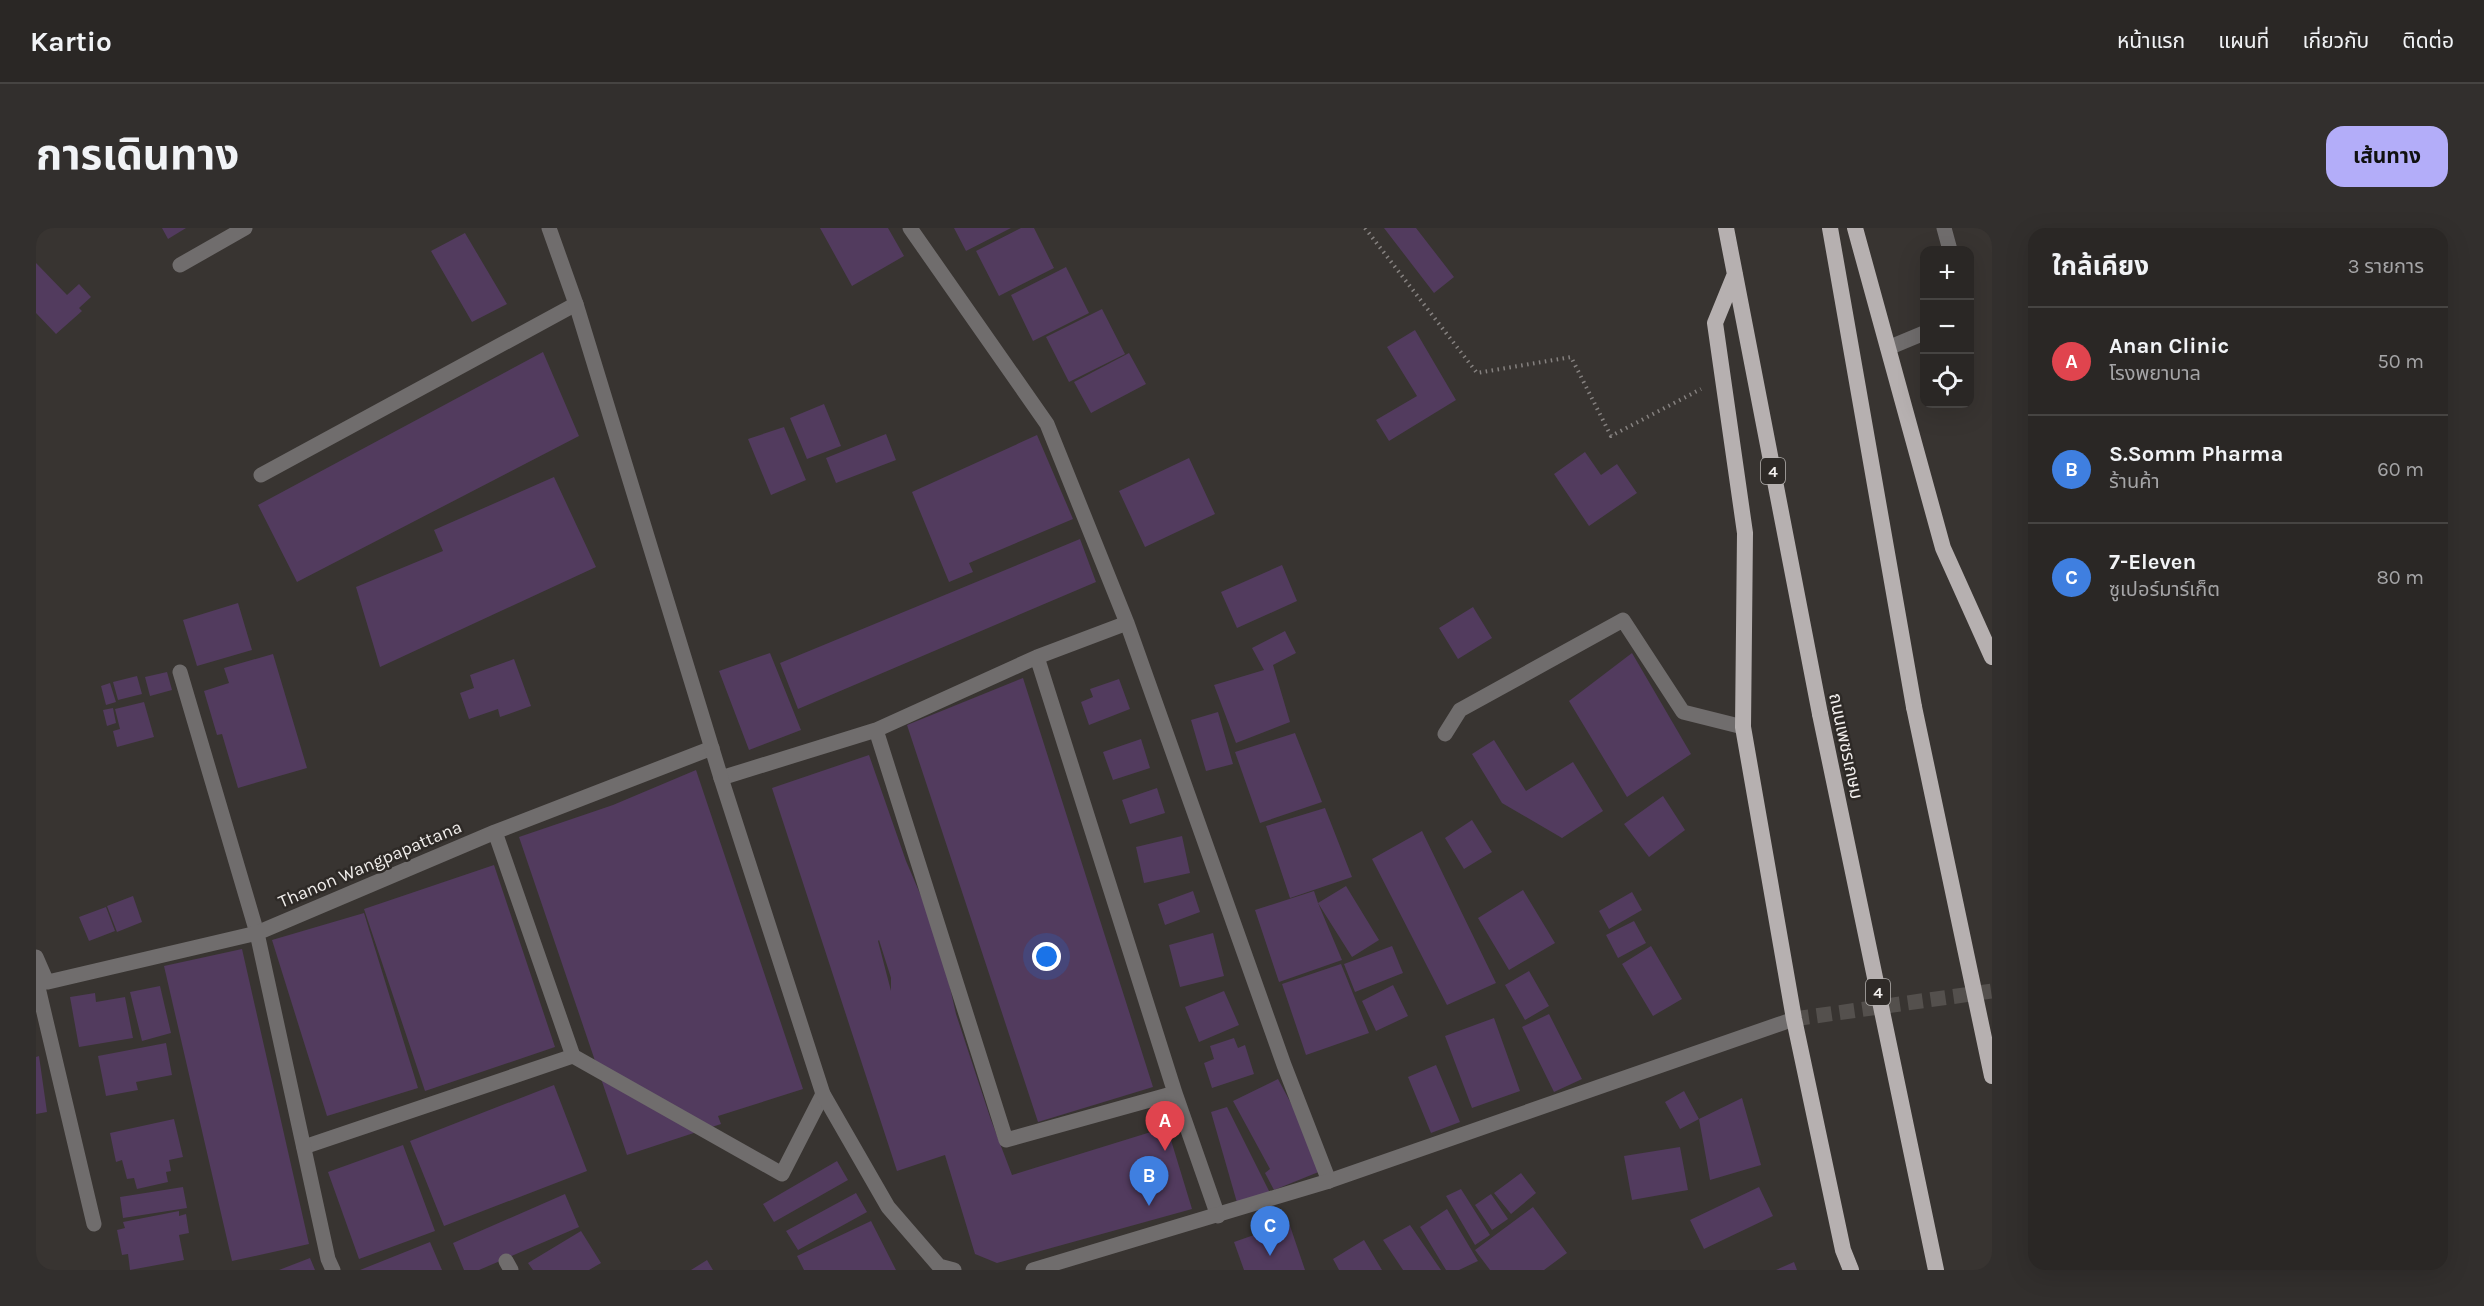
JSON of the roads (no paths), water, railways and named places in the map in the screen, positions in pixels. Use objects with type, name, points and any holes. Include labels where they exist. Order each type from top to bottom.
[{"type":"highway","name":"ถนนเพชรเกษม","points":[[1726,228],[1820,714],[1936,1270]]},
{"type":"highway","points":[[1830,228],[1914,706],[1992,1076]]},
{"type":"highway","points":[[1855,228],[1943,548],[1992,657]]},
{"type":"highway","points":[[1735,274],[1715,323],[1745,533],[1743,727],[1794,1019],[1843,1250],[1851,1270]]},
{"type":"street","points":[[180,265],[244,228]]},
{"type":"street","points":[[549,228],[576,304],[721,778],[823,1094],[888,1206],[941,1269]]},
{"type":"street","points":[[910,228],[1047,424],[1127,623],[1280,1053],[1329,1181]]},
{"type":"street","points":[[1944,228],[1949,246]]},
{"type":"street","points":[[261,475],[576,304]]},
{"type":"street","points":[[1888,348],[1920,335]]},
{"type":"street","points":[[1445,734],[1460,710],[1623,620],[1683,712],[1743,727]]},
{"type":"street","points":[[721,778],[876,729],[1037,657],[1127,623]]},
{"type":"street","points":[[1037,657],[1175,1093],[1218,1216]]},
{"type":"street","points":[[180,672],[257,933],[333,1270]]},
{"type":"street","points":[[876,729],[1006,1140],[1175,1093]]},
{"type":"street","name":"Thanon Wangpapattana","points":[[40,978],[257,933],[495,832],[712,748]]},
{"type":"street","points":[[495,832],[573,1056],[782,1174],[823,1094]]},
{"type":"street","points":[[36,957],[94,1224]]},
{"type":"street","points":[[1033,1270],[1329,1181],[1794,1019]]},
{"type":"street","points":[[304,1147],[573,1056]]},
{"type":"tunnel","points":[[1794,1019],[1992,991]]},
{"type":"place","name":"Anan Clinic","points":[[1165,1151]]},
{"type":"place","name":"S.Somm Pharma","points":[[1149,1206]]},
{"type":"place","name":"7-Eleven","points":[[1270,1256]]}]
